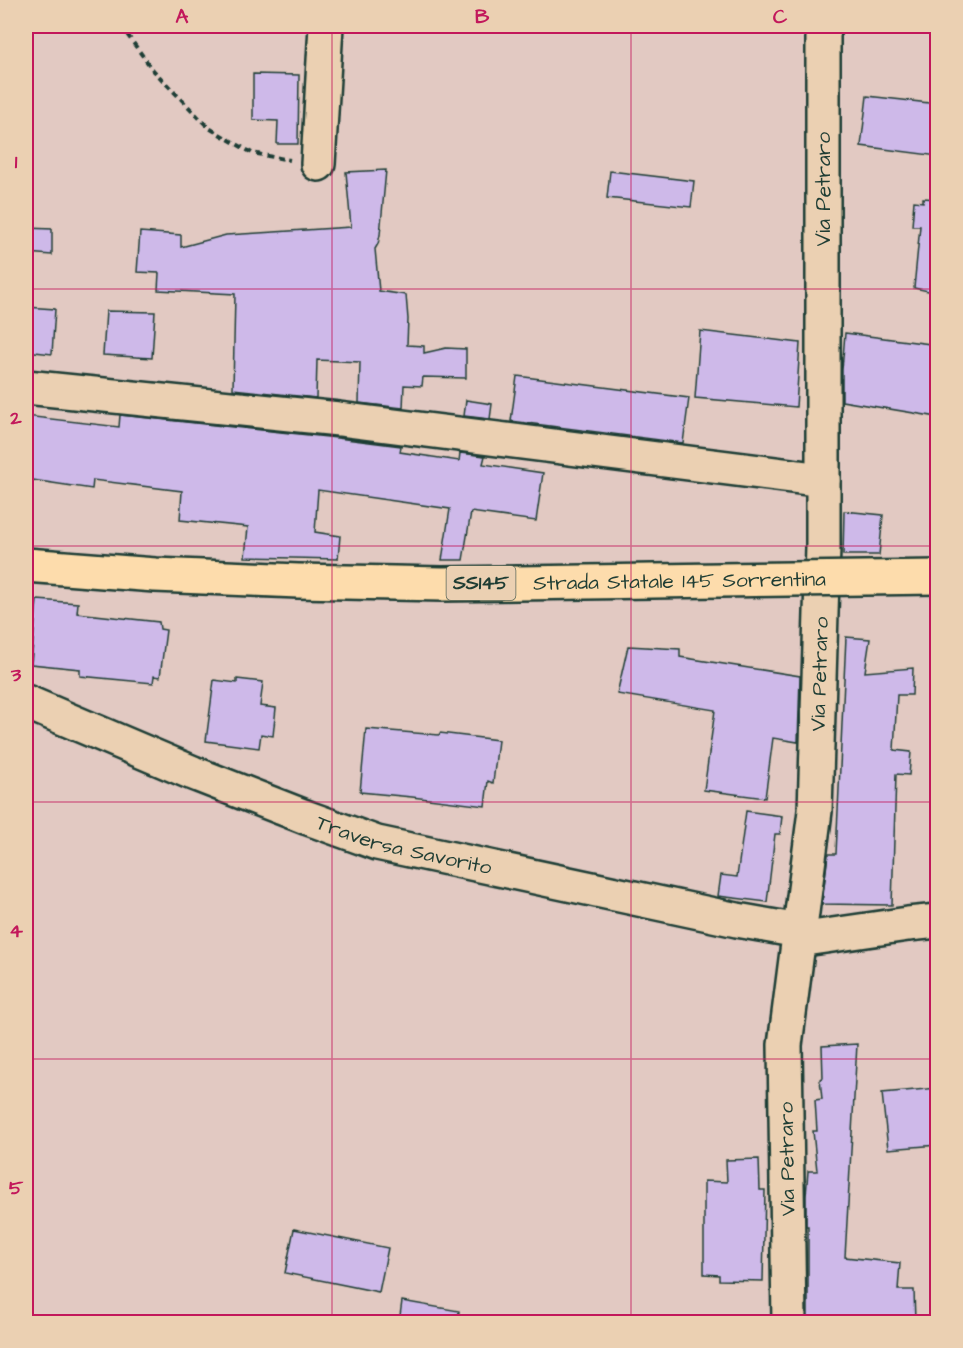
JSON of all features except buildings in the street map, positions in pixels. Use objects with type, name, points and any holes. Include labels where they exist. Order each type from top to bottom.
[{"type":"highway","name":"Strada Statale 145 Sorrentina","points":[[26,565],[155,575],[442,584],[938,577]]},
{"type":"street","points":[[318,164],[326,26]]},
{"type":"street","name":"Via Petraro","points":[[789,1323],[785,1045],[815,811],[823,547],[824,26]]},
{"type":"street","points":[[26,387],[351,420],[823,480]]},
{"type":"street","name":"Traversa Savorito","points":[[26,702],[193,773],[377,843],[726,918],[799,936],[938,921]]},
{"type":"path","points":[[122,26],[153,70],[209,128],[252,153],[318,164]]}]
